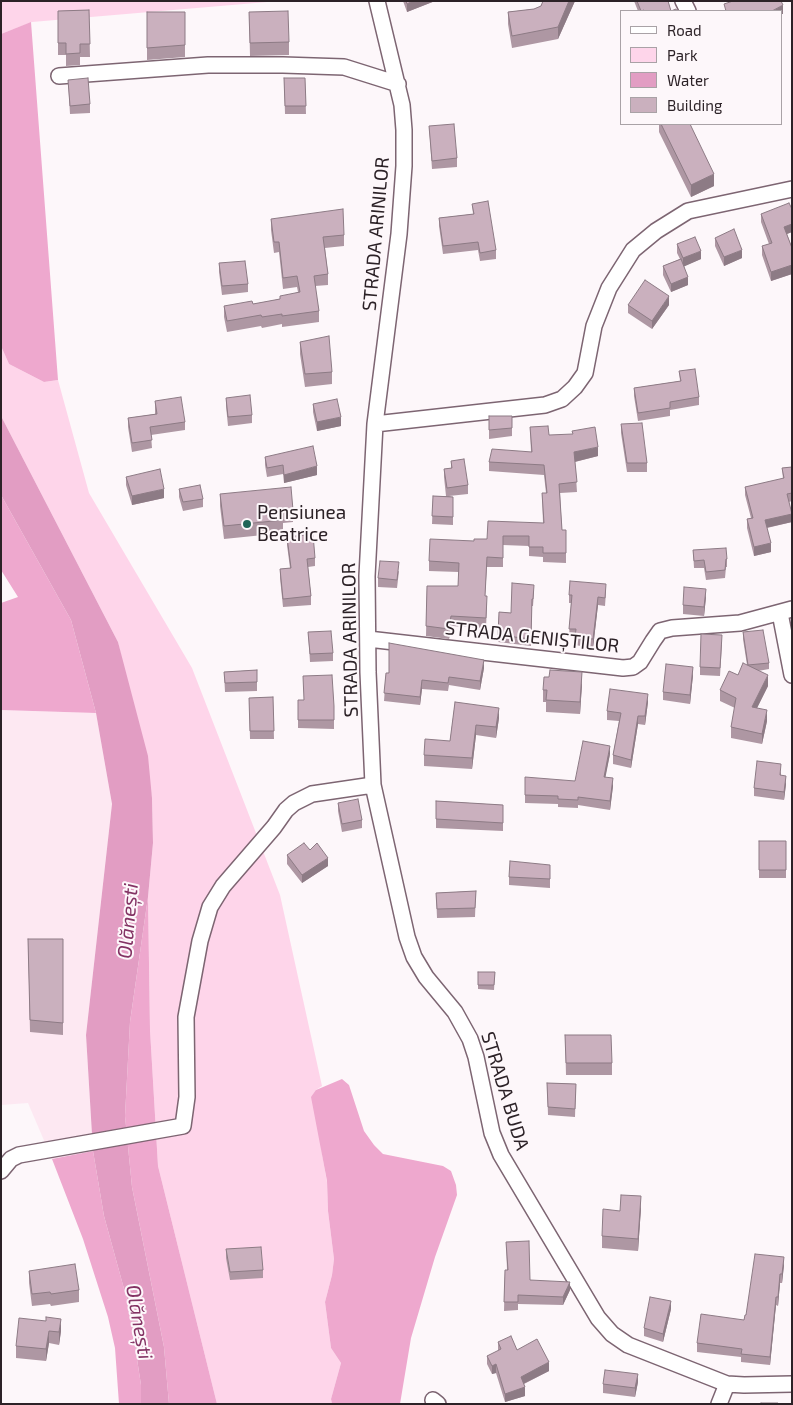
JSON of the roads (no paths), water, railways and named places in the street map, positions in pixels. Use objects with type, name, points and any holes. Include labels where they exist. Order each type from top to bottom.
[{"type":"street","name":"STRADA ARINILOR","points":[[373,785],[367,576],[375,424],[399,234],[404,166],[404,130],[398,84],[377,1]]},
{"type":"street","points":[[59,76],[208,65],[283,65],[344,67],[398,84]]},
{"type":"street","points":[[375,424],[545,404],[562,399],[575,387],[585,373],[594,326],[609,288],[633,250],[688,211],[792,188]]},
{"type":"street","points":[[786,611],[792,675]]},
{"type":"street","name":"STRADA GENIȘTILOR","points":[[368,639],[623,668],[633,667],[640,662],[660,631],[672,628],[740,623],[786,611]]},
{"type":"street","points":[[1,1171],[11,1159],[19,1155],[183,1126],[186,1097],[186,1017],[200,941],[210,908],[223,886],[274,827],[286,810],[294,803],[312,794],[373,785]]},
{"type":"street","name":"STRADA BUDA","points":[[373,785],[407,937],[414,957],[426,976],[455,1012],[470,1039],[476,1057],[492,1133],[501,1155],[598,1318],[612,1334],[628,1345],[726,1384],[792,1384]]},
{"type":"street","points":[[719,1404],[726,1384]]},
{"type":"water","name":"Olănești","points":[[1,416],[118,642],[148,756],[152,798],[153,843],[148,897],[130,1022],[125,1116],[132,1187],[164,1347],[169,1404],[141,1404],[141,1385],[129,1307],[104,1216],[93,1151],[86,1035],[112,804],[96,713],[71,620],[1,495]]},
{"type":"place","name":"Pensiunea Beatrice","points":[[247,524]]}]
